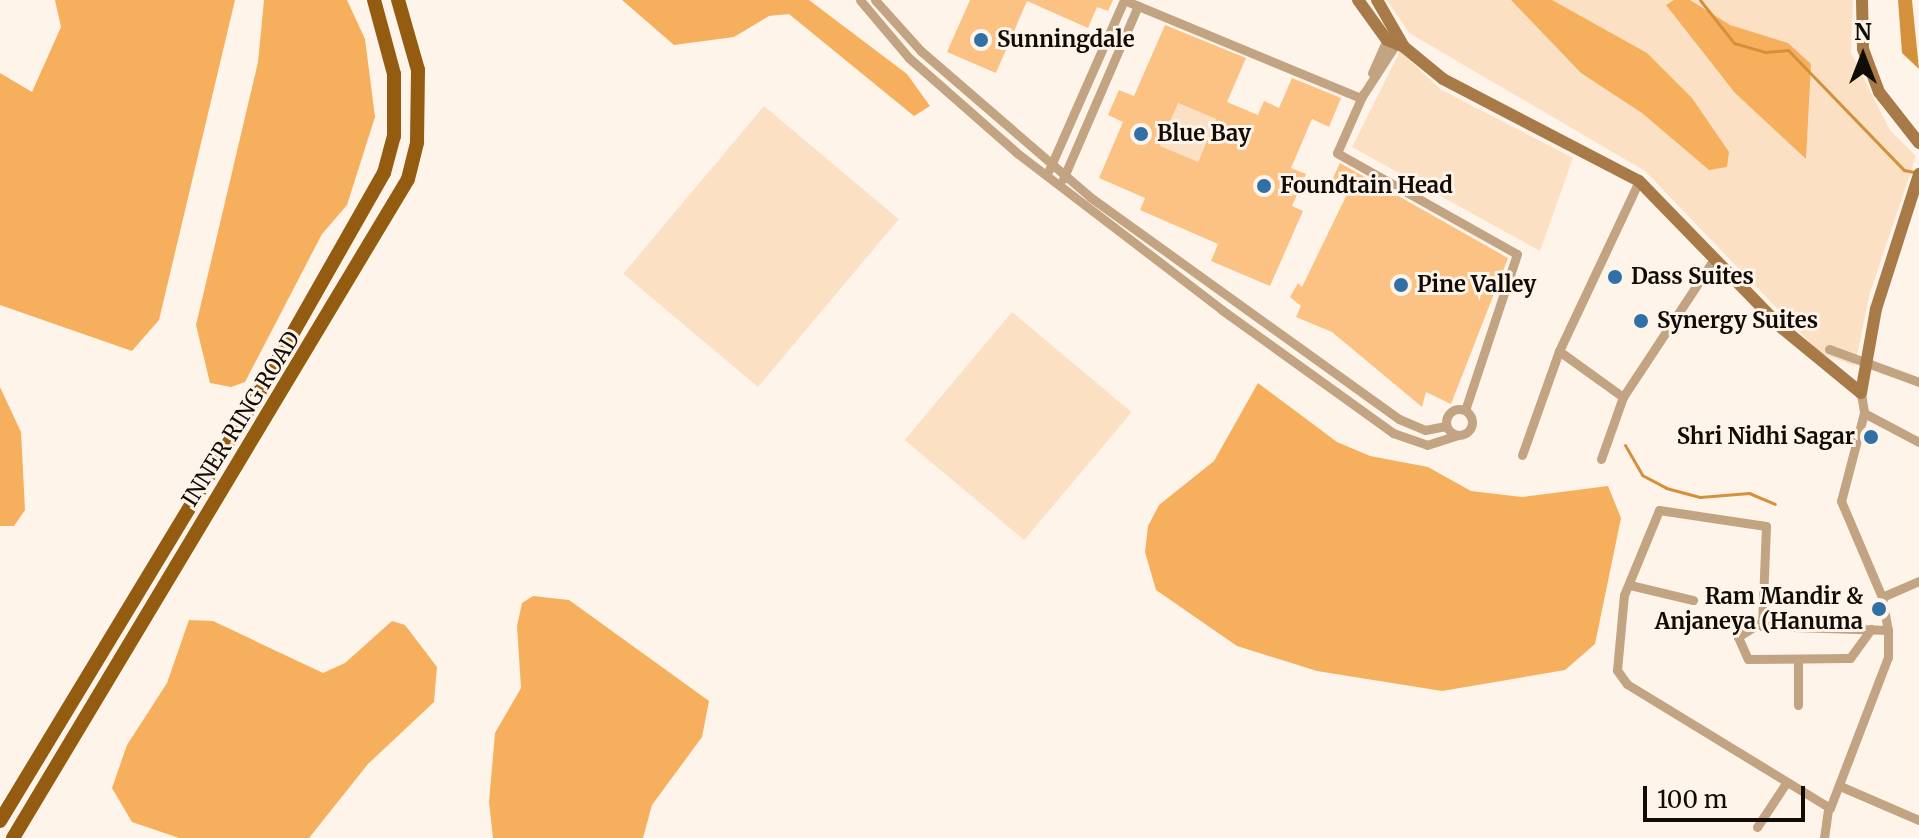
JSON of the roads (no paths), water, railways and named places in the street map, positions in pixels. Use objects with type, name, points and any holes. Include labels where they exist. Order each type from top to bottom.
[{"type":"main road","name":"INNER RING ROAD","points":[[0,821],[260,391],[388,160],[394,74],[374,0]]},
{"type":"main road","name":"INNER RING ROAD","points":[[13,838],[390,215],[413,163],[418,70],[398,0]]},
{"type":"main road","points":[[260,391],[277,401]]},
{"type":"street","points":[[860,0],[909,58],[1044,176],[1393,433],[1427,445],[1457,435],[1472,424],[1465,410],[1517,254],[1337,153],[1361,98],[1396,43],[1396,29],[1377,0]]},
{"type":"street","points":[[875,0],[921,51],[1051,166],[1399,419],[1425,430],[1446,426]]},
{"type":"street","points":[[1044,176],[1124,0],[1361,98]]},
{"type":"street","points":[[1358,0],[1396,43],[1443,79],[1639,181],[1807,351],[1861,393]]},
{"type":"street","points":[[1862,0],[1863,49],[1879,92],[1919,143]]},
{"type":"street","points":[[1059,186],[1138,6]]},
{"type":"street","points":[[1522,455],[1559,351],[1639,181]]},
{"type":"street","points":[[1824,838],[1828,808],[1887,671],[1888,630],[1882,597],[1841,501],[1864,413],[1861,393],[1865,366],[1917,185]]},
{"type":"street","points":[[1601,459],[1623,397],[1714,259]]},
{"type":"street","points":[[1829,349],[1865,366],[1919,382]]},
{"type":"street","points":[[1559,351],[1623,397]]},
{"type":"street","points":[[1446,426],[1449,414],[1465,410]]},
{"type":"street","points":[[1864,413],[1919,442]]},
{"type":"street","points":[[1446,426],[1457,435]]},
{"type":"street","points":[[1760,623],[1766,526],[1659,510],[1622,611],[1620,677],[1828,808]]},
{"type":"street","points":[[1882,597],[1919,581]]},
{"type":"street","points":[[1630,585],[1693,600]]},
{"type":"street","points":[[1760,623],[1767,629],[1888,630]]},
{"type":"street","points":[[1760,623],[1741,631],[1742,655],[1798,661],[1850,658],[1871,629]]},
{"type":"street","points":[[1798,661],[1798,705]]},
{"type":"street","points":[[1757,827],[1786,783]]},
{"type":"street","points":[[1840,786],[1919,820]]},
{"type":"waterway","points":[[1700,0],[1734,43],[1765,52],[1788,50],[1904,170],[1914,172]]},
{"type":"waterway","points":[[1625,445],[1642,475],[1666,488],[1700,497],[1749,493],[1775,504]]},
{"type":"place","name":"Sunningdale","points":[[981,40]]},
{"type":"place","name":"Blue Bay","points":[[1141,134]]},
{"type":"place","name":"Foundtain Head","points":[[1264,186]]},
{"type":"place","name":"Dass Suites","points":[[1615,277]]},
{"type":"place","name":"Pine Valley","points":[[1401,285]]},
{"type":"place","name":"Synergy Suites","points":[[1641,321]]},
{"type":"place","name":"Shri Nidhi Sagar","points":[[1871,437]]},
{"type":"place","name":"Ram Mandir & Anjaneya (Hanuma","points":[[1879,609]]}]
